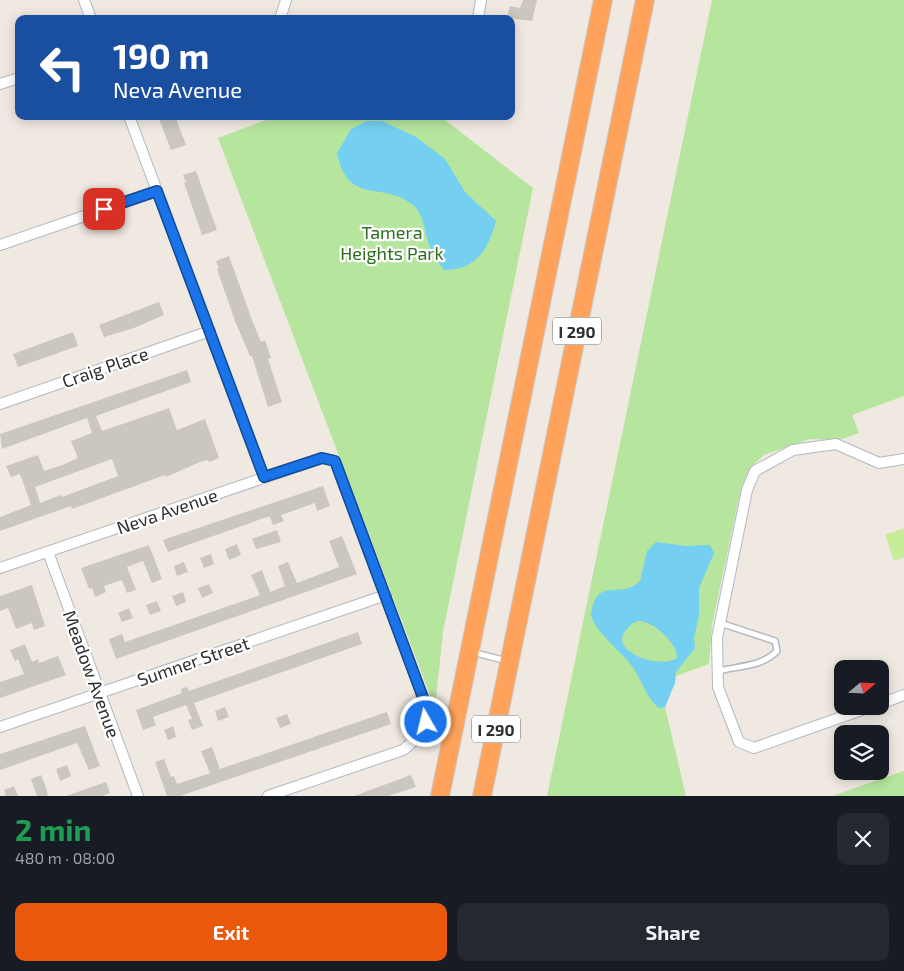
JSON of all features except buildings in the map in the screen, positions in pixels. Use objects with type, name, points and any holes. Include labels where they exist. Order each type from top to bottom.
[{"type":"highway","name":"I 290","points":[[440,796],[603,0]]},
{"type":"highway","name":"I 290","points":[[482,796],[645,0]]},
{"type":"street","points":[[84,0],[90,15]]},
{"type":"street","points":[[281,15],[286,0]]},
{"type":"street","points":[[479,15],[481,0]]},
{"type":"street","points":[[0,84],[15,79]]},
{"type":"street","points":[[130,120],[264,477]]},
{"type":"street","points":[[0,245],[157,191]]},
{"type":"street","name":"Craig Place","points":[[0,404],[210,331]]},
{"type":"street","points":[[848,715],[754,748],[739,742],[718,687],[717,638],[747,490],[755,471],[793,450],[836,444],[879,463],[904,459]]},
{"type":"street","name":"Neva Avenue","points":[[0,568],[322,458],[335,461],[386,595]]},
{"type":"street","name":"Meadow Avenue","points":[[48,552],[138,796]]},
{"type":"street","points":[[268,796],[403,750],[420,736],[426,722],[425,703],[386,595]]},
{"type":"street","name":"Sumner Street","points":[[0,727],[386,595]]},
{"type":"street","points":[[889,701],[904,695]]},
{"type":"lane","points":[[718,671],[769,660],[776,651],[775,641],[720,623]]},
{"type":"lane","points":[[469,652],[510,662]]},
{"type":"green space","points":[[712,0],[904,0],[904,396],[852,415],[859,433],[839,440],[810,439],[764,455],[750,468],[741,488],[712,625],[709,664],[676,676],[665,707],[686,796],[547,796]]},
{"type":"green space","name":"Tamera Heights Park","points":[[266,120],[445,120],[533,188],[443,632],[435,708],[218,138]]},
{"type":"green space","points":[[904,528],[904,557],[894,561],[885,535]]},
{"type":"green space","points":[[904,771],[904,796],[832,796],[878,780],[889,780],[889,776]]},
{"type":"water","points":[[367,121],[382,121],[416,137],[445,159],[465,192],[496,221],[489,241],[479,256],[472,262],[455,269],[444,270],[431,250],[420,214],[413,205],[402,198],[390,194],[358,187],[349,180],[342,170],[337,153],[351,129]]},
{"type":"water","points":[[656,542],[686,546],[710,545],[714,553],[699,588],[699,615],[694,638],[695,648],[676,672],[675,683],[665,707],[659,708],[648,695],[634,669],[598,629],[591,615],[598,595],[604,591],[632,587],[640,581],[647,551]],"holes":[[[635,622],[645,622],[664,634],[673,646],[677,658],[659,662],[648,660],[629,651],[624,645],[622,638],[626,630]]]},
{"type":"route","points":[[104,209],[157,191],[264,477],[322,458],[335,461],[425,703],[426,722]]}]
